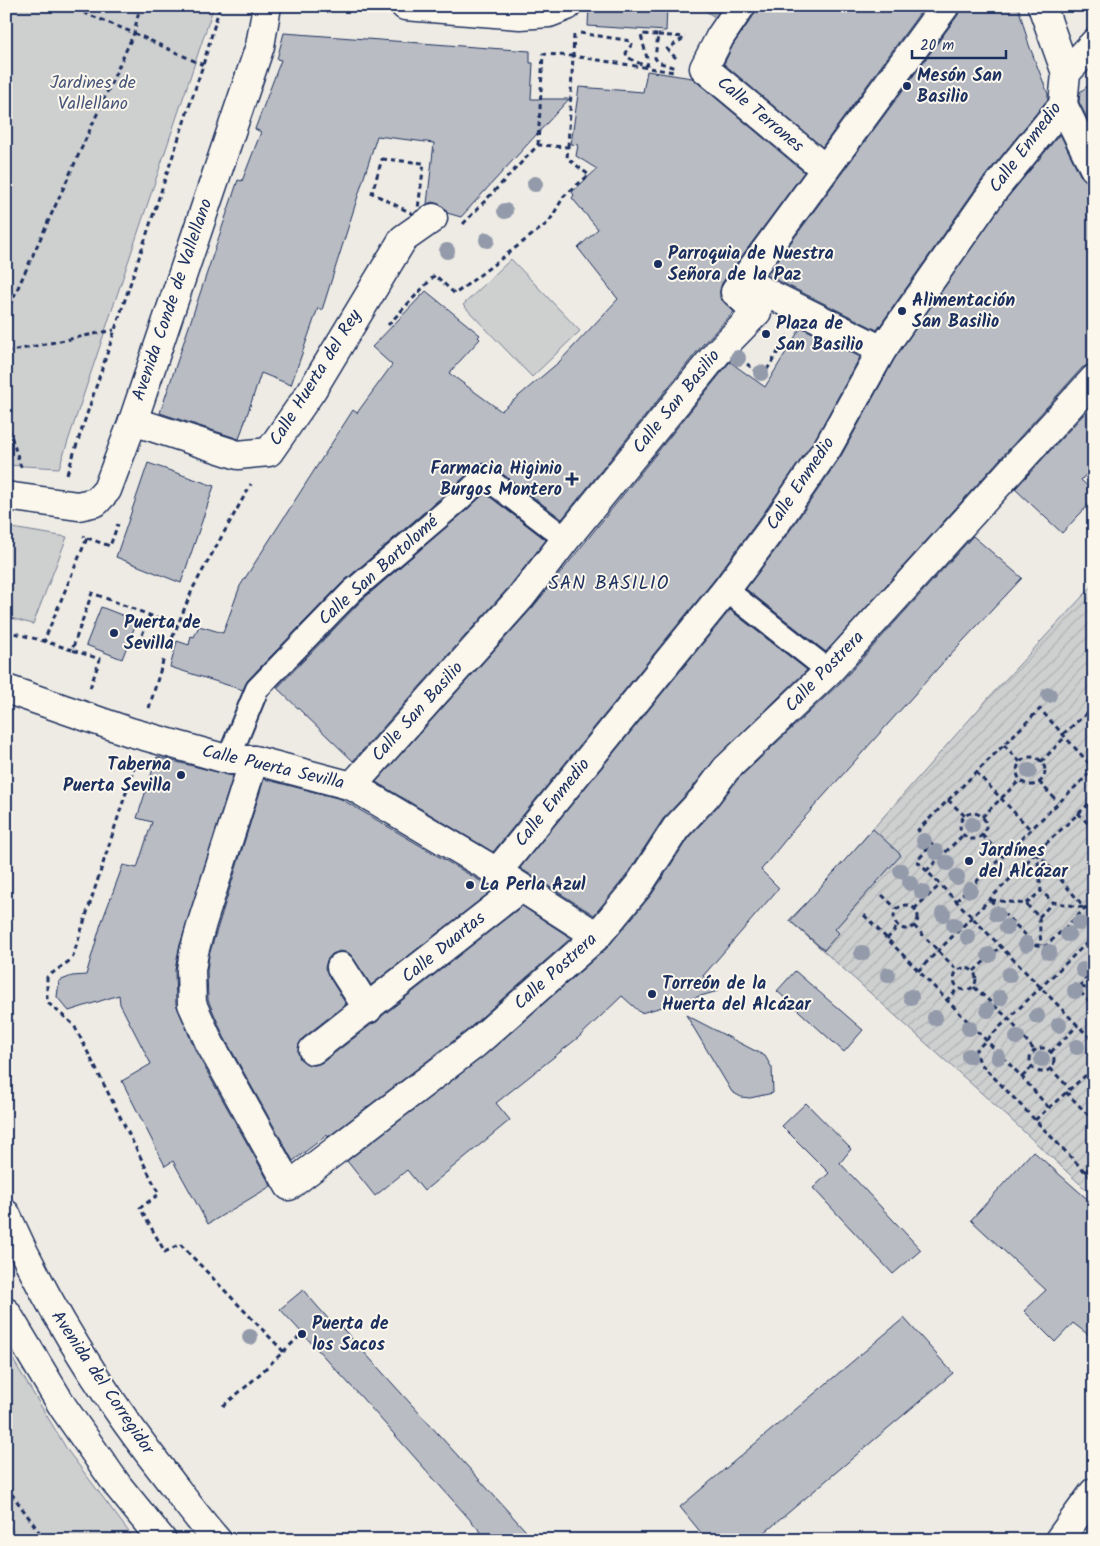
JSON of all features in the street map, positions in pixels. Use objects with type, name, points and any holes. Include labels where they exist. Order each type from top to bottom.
[{"type":"street","name":"Avenida Conde de Vallellano","points":[[6,496],[78,506],[96,502],[107,490],[260,46],[267,6]]},
{"type":"street","points":[[411,6],[520,15],[549,13],[567,6]]},
{"type":"street","name":"Calle Terrones","points":[[741,6],[720,37],[688,66],[825,169]]},
{"type":"street","points":[[882,350],[744,281],[945,6]]},
{"type":"street","points":[[1042,6],[1066,74],[1094,43]]},
{"type":"street","name":"Calle Enmedio","points":[[497,872],[726,590],[776,523],[828,447],[882,350],[994,190],[1063,105],[1066,74]]},
{"type":"street","points":[[1063,105],[1094,168]]},
{"type":"street","name":"Calle Huerta del Rey","points":[[132,421],[238,455],[269,452],[312,390],[403,239],[425,217]]},
{"type":"street","name":"Calle San Basilio","points":[[352,786],[521,596],[723,346],[757,312],[735,292],[744,281]]},
{"type":"street","name":"Calle Postrera","points":[[242,760],[194,952],[191,970],[192,1004],[210,1044],[288,1186],[475,1044],[596,936],[639,885],[676,828],[705,797],[726,769],[828,671],[1094,379]]},
{"type":"street","name":"Calle San Bartolomé","points":[[242,760],[232,750],[257,689],[352,591],[459,500],[484,476],[566,539]]},
{"type":"street","points":[[726,590],[828,671]]},
{"type":"street","name":"Calle Puerta Sevilla","points":[[6,690],[137,734],[352,786],[497,872],[596,936]]},
{"type":"street","name":"Calle Duartas","points":[[314,1050],[520,888]]},
{"type":"street","points":[[341,967],[368,1009]]},
{"type":"street","name":"Avenida del Corregidor","points":[[6,1214],[25,1257],[52,1308],[91,1372],[136,1437],[217,1540]]},
{"type":"street","points":[[6,1312],[69,1414],[118,1486],[162,1540]]},
{"type":"street","points":[[1059,1540],[1094,1492]]},
{"type":"path","points":[[67,6],[203,64]]},
{"type":"path","points":[[6,314],[134,33],[140,6]]},
{"type":"path","points":[[66,474],[203,64],[220,6]]},
{"type":"path","points":[[574,32],[631,41],[632,44],[626,53],[627,57],[645,66],[648,62],[640,35],[642,34],[658,35],[686,37],[691,38],[694,64],[688,66],[656,60],[658,35]]},
{"type":"path","points":[[686,37],[667,49],[688,66]]},
{"type":"path","points":[[425,217],[424,163],[382,159],[372,193],[425,217],[463,224],[538,145],[543,54],[573,56],[645,68]]},
{"type":"path","points":[[360,308],[388,325],[435,275],[455,294],[549,222],[564,196],[590,175],[568,158],[573,56]]},
{"type":"path","points":[[538,145],[568,147]]},
{"type":"path","points":[[723,346],[763,376],[804,310]]},
{"type":"path","points":[[6,352],[114,330]]},
{"type":"path","points":[[6,420],[22,471],[14,470]]},
{"type":"path","points":[[169,646],[193,588],[269,452]]},
{"type":"path","points":[[44,640],[80,554]]},
{"type":"path","points":[[72,650],[92,593],[178,626]]},
{"type":"path","points":[[142,635],[150,615]]},
{"type":"path","points":[[6,631],[44,640],[100,659],[81,715]]},
{"type":"path","points":[[164,658],[148,711],[137,734],[72,959],[47,977],[47,1002],[74,1025],[160,1194],[140,1208],[165,1252],[180,1244],[284,1352]]},
{"type":"path","points":[[1041,762],[1064,735],[1094,708]]},
{"type":"path","points":[[956,901],[1094,769],[1040,709],[918,830],[932,844],[917,862],[1094,1042]]},
{"type":"path","points":[[1090,711],[1094,716]]},
{"type":"path","points":[[1004,745],[1021,762]]},
{"type":"path","points":[[1029,758],[1034,758],[1041,762],[1045,771],[1044,777],[1039,782],[1030,785],[1020,780],[1017,769],[1021,762],[1029,758]]},
{"type":"path","points":[[976,772],[1030,829]]},
{"type":"path","points":[[982,818],[1020,780]]},
{"type":"path","points":[[1039,782],[1058,802]]},
{"type":"path","points":[[918,971],[1037,852],[1094,799]]},
{"type":"path","points":[[948,800],[965,816]]},
{"type":"path","points":[[975,813],[985,820],[986,826],[982,835],[975,839],[963,835],[960,823],[965,816],[975,813]]},
{"type":"path","points":[[1078,813],[1094,830]]},
{"type":"path","points":[[926,871],[963,835]]},
{"type":"path","points":[[982,835],[1002,856]]},
{"type":"path","points":[[1037,852],[1041,891],[1053,902],[1085,908]]},
{"type":"path","points":[[1037,852],[1085,908]]},
{"type":"path","points":[[914,909],[940,884]]},
{"type":"path","points":[[1026,904],[1041,891]]},
{"type":"path","points":[[882,895],[897,909]]},
{"type":"path","points":[[990,900],[1026,904],[1039,917],[1041,945]]},
{"type":"path","points":[[990,900],[1036,945],[1046,946],[1094,900]]},
{"type":"path","points":[[1039,917],[1053,902]]},
{"type":"path","points":[[903,906],[914,909],[917,915],[914,926],[908,929],[898,926],[894,920],[897,909],[903,906]]},
{"type":"path","points":[[864,915],[1022,1077],[1049,1108]]},
{"type":"path","points":[[887,939],[898,926]]},
{"type":"path","points":[[914,926],[958,971]]},
{"type":"path","points":[[1094,936],[975,1051],[981,1064],[1094,1181]]},
{"type":"path","points":[[974,971],[1001,946]]},
{"type":"path","points":[[963,968],[974,971],[977,978],[974,987],[965,991],[958,988],[954,982],[958,971],[963,968]]},
{"type":"path","points":[[1094,970],[1082,982],[1081,987],[1081,993],[1094,1006]]},
{"type":"path","points":[[974,987],[1009,1019],[1034,1050]]},
{"type":"path","points":[[1081,987],[1094,990]]},
{"type":"path","points":[[946,1001],[958,988]]},
{"type":"path","points":[[1051,1052],[1078,1025]]},
{"type":"path","points":[[1043,1047],[1051,1052],[1054,1059],[1050,1068],[1040,1072],[1032,1067],[1029,1060],[1034,1050],[1043,1047]]},
{"type":"path","points":[[1022,1077],[1032,1067]]},
{"type":"path","points":[[1050,1068],[1070,1089]]},
{"type":"path","points":[[1035,1120],[1094,1068]]},
{"type":"path","points":[[1066,1092],[1094,1121]]},
{"type":"path","points":[[1085,1172],[1094,1164]]},
{"type":"path","points":[[223,1406],[301,1335]]},
{"type":"path","points":[[6,1486],[45,1540]]},
{"type":"green space","name":"Jardines de Vallellano","points":[[6,6],[214,6],[59,468],[6,465]]},
{"type":"green space","points":[[511,259],[580,331],[532,377],[463,305]]},
{"type":"green space","points":[[6,527],[67,537],[33,624],[6,617]]},
{"type":"green space","name":"Jardínes del Alcázar","points":[[1094,584],[1094,1197],[789,920],[816,893],[992,694]]},
{"type":"green space","points":[[6,1348],[68,1451],[135,1540],[19,1540],[6,1521]]},
{"type":"water","points":[[698,6],[724,6],[716,18]]},
{"type":"building","points":[[589,6],[667,6],[666,31],[588,26]]},
{"type":"building","points":[[756,6],[925,6],[822,147],[724,64],[733,45],[754,15]]},
{"type":"building","points":[[960,6],[1018,6],[1029,45],[1048,94],[1048,99],[981,181],[877,330],[767,275],[958,15]]},
{"type":"building","points":[[284,33],[530,51],[530,63],[533,63],[531,99],[569,99],[461,217],[447,213],[439,204],[432,202],[427,204],[434,143],[377,136],[322,310],[318,308],[291,385],[261,373],[239,439],[160,413],[238,180],[242,181],[261,132],[255,129],[281,60],[277,59]]},
{"type":"building","points":[[647,71],[692,78],[804,172],[722,283],[720,298],[734,312],[704,343],[562,519],[492,466],[486,463],[480,464],[343,582],[248,680],[243,690],[170,667],[177,641],[189,645],[191,636],[194,637],[199,626],[223,633],[240,586],[353,410],[357,413],[392,365],[372,347],[426,291],[480,335],[478,337],[480,339],[449,373],[501,411],[559,362],[618,299],[578,248],[598,229],[572,198],[574,195],[572,192],[597,169],[576,156],[578,145],[571,144],[579,87],[643,92]]},
{"type":"building","points":[[1094,81],[1094,132],[1079,102],[1080,92]]},
{"type":"building","points":[[1060,134],[1080,175],[1086,181],[1094,184],[1094,364],[1089,364],[1082,368],[826,652],[746,589],[789,532],[841,456],[895,358],[1006,199]]},
{"type":"building","points":[[801,327],[860,357],[815,439],[714,580],[493,852],[376,782],[533,607],[729,363],[765,387]]},
{"type":"building","points":[[1094,403],[1094,466],[1081,480],[1094,492],[1094,499],[1062,533],[1015,489]]},
{"type":"building","points":[[148,463],[214,486],[181,583],[116,557]]},
{"type":"building","points":[[485,493],[546,540],[509,587],[353,761],[277,688],[361,601]]},
{"type":"building","points":[[973,536],[1022,578],[947,658],[795,828],[761,870],[779,888],[703,976],[718,991],[641,1013],[622,996],[579,1037],[496,1103],[510,1120],[424,1191],[407,1170],[375,1196],[347,1161],[484,1056],[607,948],[652,894],[688,838],[716,808],[738,779],[841,682]]},
{"type":"building","name":"Puerta de Sevilla","points":[[101,607],[137,621],[122,659],[86,645]]},
{"type":"building","points":[[730,610],[807,670],[714,760],[693,787],[663,819],[626,876],[594,915],[520,868]]},
{"type":"building","points":[[157,757],[233,776],[179,948],[175,970],[176,1004],[196,1052],[271,1186],[208,1224],[173,1161],[165,1166],[122,1081],[151,1064],[120,1004],[119,995],[69,1011],[57,997],[59,981],[72,976],[86,975],[101,924],[123,865],[137,868],[152,822],[137,818]]},
{"type":"building","points":[[264,779],[341,799],[494,889],[371,985],[349,953],[340,951],[332,954],[327,960],[325,968],[346,1004],[303,1038],[299,1044],[298,1053],[300,1059],[307,1064],[315,1065],[323,1062],[377,1022],[382,1016],[522,906],[571,938],[465,1032],[328,1137],[327,1135],[293,1161],[224,1037],[208,1000],[207,971],[209,955]]},
{"type":"building","points":[[873,829],[901,855],[835,929],[839,933],[824,950],[790,921]]},
{"type":"building","points":[[795,971],[863,1030],[844,1052],[777,991]]},
{"type":"building","points":[[686,1015],[765,1056],[772,1068],[773,1093],[750,1098],[741,1097],[732,1092]]},
{"type":"building","points":[[806,1103],[851,1149],[840,1163],[921,1250],[893,1274],[813,1188],[829,1173],[782,1126]]},
{"type":"building","points":[[1033,1151],[1094,1205],[1094,1339],[1073,1323],[1055,1342],[1024,1311],[1046,1290],[971,1220]]},
{"type":"building","points":[[303,1290],[332,1323],[335,1320],[534,1540],[488,1540],[280,1309]]},
{"type":"building","points":[[904,1318],[953,1373],[756,1540],[707,1540],[680,1507]]},
{"type":"place","name":"Mesón San Basilio","points":[[907,86]]},
{"type":"place","name":"Parroquia de Nuestra Señora de la Paz","points":[[658,264]]},
{"type":"place","name":"Alimentación San Basilio","points":[[902,311]]},
{"type":"place","name":"Plaza de San Basilio","points":[[766,334]]},
{"type":"place","name":"Farmacia Higinio Burgos Montero","points":[[572,479]]},
{"type":"place","name":"Puerta de Sevilla","points":[[114,633]]},
{"type":"place","name":"Taberna Puerta Sevilla","points":[[181,775]]},
{"type":"place","name":"Jardínes del Alcázar","points":[[969,861]]},
{"type":"place","name":"La Perla Azul","points":[[470,885]]},
{"type":"place","name":"Torreón de la Huerta del Alcázar","points":[[652,994]]},
{"type":"place","name":"Puerta de los Sacos","points":[[302,1334]]},
{"type":"district","name":"SAN BASILIO","points":[[609,584]]}]
